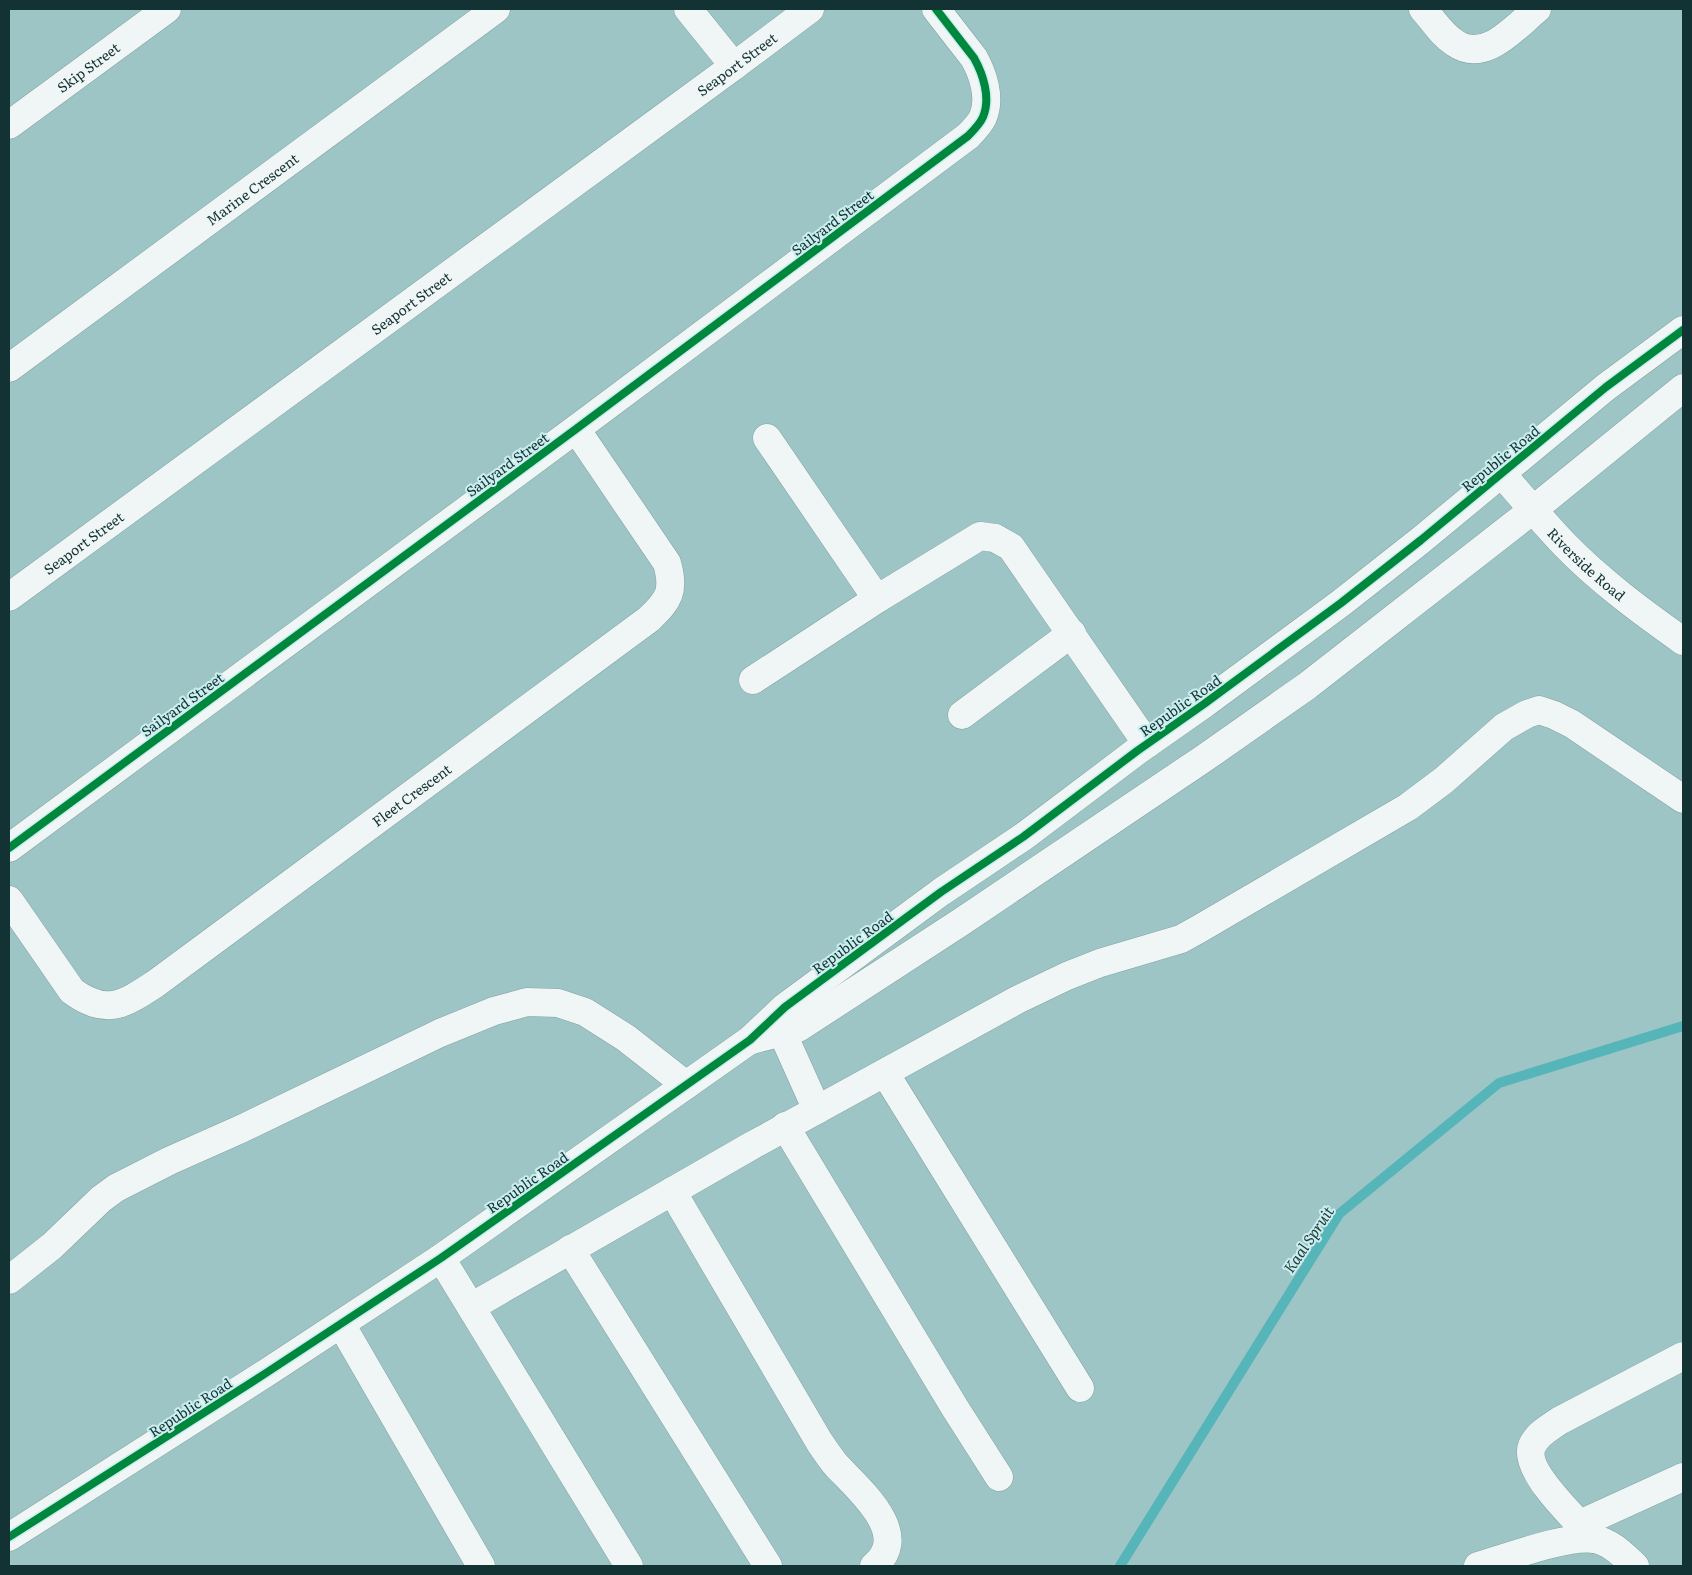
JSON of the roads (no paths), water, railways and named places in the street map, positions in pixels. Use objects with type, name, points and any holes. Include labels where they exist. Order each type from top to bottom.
[{"type":"street","name":"Skip Street","points":[[9,125],[167,9]]},
{"type":"street","name":"Marine Crescent","points":[[9,368],[496,9]]},
{"type":"street","points":[[688,9],[734,66]]},
{"type":"street","name":"Seaport Street","points":[[9,597],[810,9]]},
{"type":"street","name":"Sailyard Street","points":[[9,848],[576,429],[968,136],[978,126],[984,116],[986,97],[983,78],[967,47],[936,9]]},
{"type":"street","points":[[1423,9],[1454,43],[1463,48],[1479,50],[1501,39],[1537,9]]},
{"type":"street","name":"Republic Road","points":[[9,1537],[441,1258],[750,1040],[785,1007],[941,892],[1023,837],[1146,744],[1236,681],[1341,603],[1421,540],[1606,387],[1683,330]]},
{"type":"street","name":"Republic Road","points":[[750,1040],[798,1028],[858,990],[1171,781],[1308,686],[1534,509],[1683,388]]},
{"type":"street","name":"Fleet Crescent","points":[[9,900],[72,991],[86,1001],[101,1006],[119,1004],[155,984],[649,620],[669,598],[671,587],[667,563],[576,429]]},
{"type":"street","points":[[766,438],[877,599]]},
{"type":"street","name":"Riverside Road","points":[[1501,473],[1565,545],[1604,581],[1683,641]]},
{"type":"street","points":[[753,680],[877,599],[980,536],[995,538],[1012,547],[1146,744]]},
{"type":"street","points":[[962,715],[1072,633]]},
{"type":"street","points":[[471,1306],[785,1126],[1017,1000],[1067,976],[1100,963],[1181,939],[1200,929],[1408,806],[1444,780],[1504,727],[1527,714],[1539,710],[1572,724],[1683,799]]},
{"type":"street","points":[[9,1280],[52,1246],[100,1199],[116,1188],[440,1033],[494,1011],[527,1002],[558,1004],[585,1012],[626,1038],[686,1085]]},
{"type":"street","points":[[782,1032],[817,1110]]},
{"type":"street","points":[[885,1073],[1080,1388]]},
{"type":"street","points":[[785,1126],[998,1477]]},
{"type":"street","points":[[672,1191],[820,1443],[834,1463],[866,1496],[884,1524],[889,1539],[886,1551],[874,1566]]},
{"type":"street","points":[[570,1249],[768,1566]]},
{"type":"street","points":[[441,1258],[629,1566]]},
{"type":"street","points":[[341,1324],[481,1566]]},
{"type":"street","points":[[1635,1566],[1611,1545],[1587,1532],[1544,1485],[1532,1464],[1531,1448],[1540,1434],[1560,1421],[1683,1356]]},
{"type":"street","points":[[1478,1566],[1577,1540],[1587,1532],[1683,1477]]},
{"type":"waterway","name":"Kaal Spruit","points":[[1120,1566],[1339,1214],[1499,1083],[1683,1026]]}]
